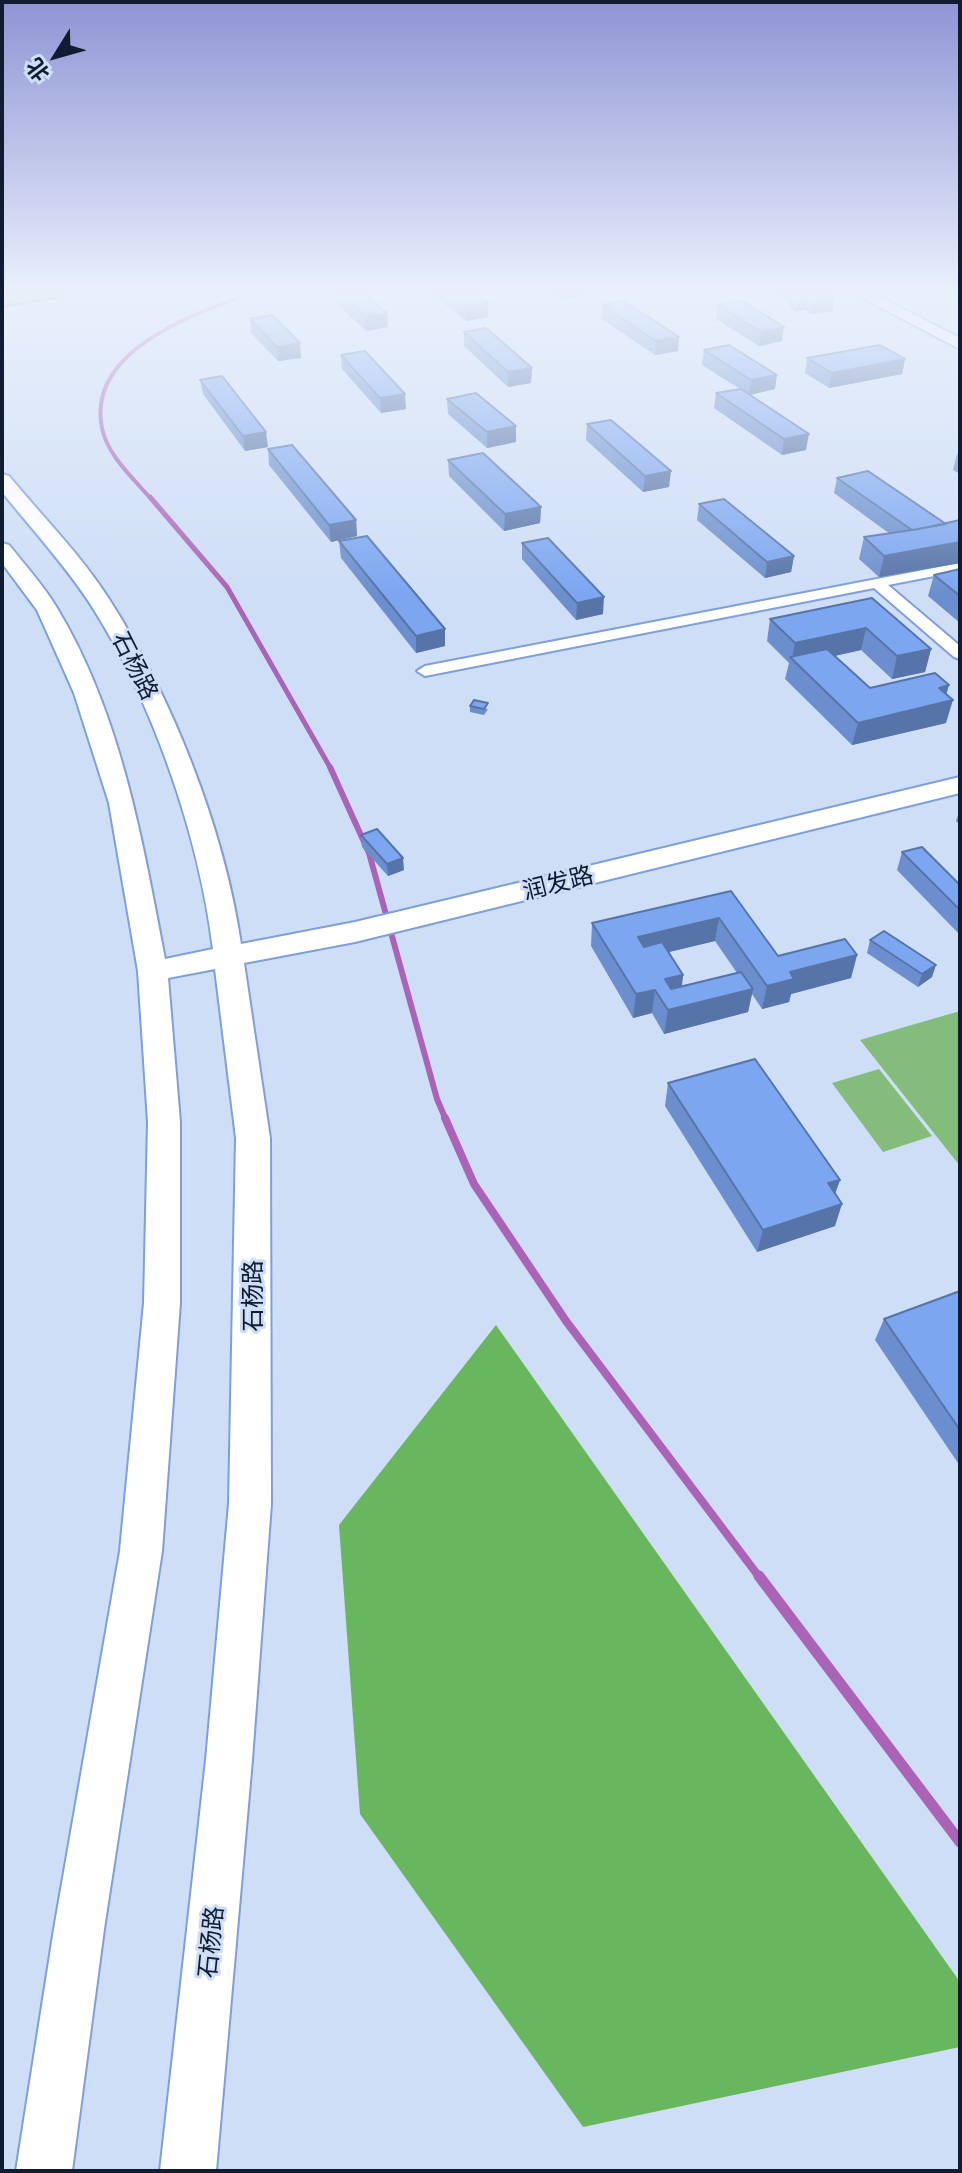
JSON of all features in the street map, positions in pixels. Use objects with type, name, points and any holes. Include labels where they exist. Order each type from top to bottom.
[{"type":"main road","name":"石杨路","points":[[2,480],[98,599],[143,677],[186,780],[223,916],[253,1138],[250,1504],[229,1760],[188,2171]]},
{"type":"main road","points":[[2,549],[47,609],[86,693],[122,803],[153,971],[164,1122],[162,1303],[141,1551],[79,1929],[44,2171]]},
{"type":"main road","name":"润发路","points":[[153,971],[355,932],[960,785]]},
{"type":"street","points":[[425,671],[960,567]]},
{"type":"street","points":[[877,583],[960,654]]},
{"type":"green space","points":[[960,1011],[960,1166],[860,1040]]},
{"type":"green space","points":[[879,1069],[932,1136],[883,1152],[832,1083]]},
{"type":"green space","points":[[496,1325],[960,1982],[960,2047],[583,2127],[360,1814],[339,1525]]},
{"type":"building","points":[[210,392],[235,392],[266,432],[243,436]]},
{"type":"building","points":[[375,392],[405,394],[380,398]]},
{"type":"building","points":[[746,392],[809,434],[784,439],[716,393]]},
{"type":"building","points":[[476,393],[516,426],[487,432],[447,399]]},
{"type":"building","points":[[611,420],[671,471],[645,476],[587,424]]},
{"type":"building","points":[[292,445],[356,520],[329,525],[268,449]]},
{"type":"building","points":[[483,453],[541,507],[505,514],[448,460]]},
{"type":"building","points":[[868,471],[946,524],[912,530],[837,478]]},
{"type":"building","points":[[724,499],[794,556],[767,562],[699,504]]},
{"type":"building","points":[[960,520],[960,542],[884,556],[864,537],[919,529]]},
{"type":"building","points":[[367,536],[445,629],[416,636],[339,541]]},
{"type":"building","points":[[548,538],[604,597],[577,603],[522,543]]},
{"type":"building","points":[[960,569],[960,596],[934,575]]},
{"type":"building","points":[[872,598],[931,649],[897,656],[866,628],[795,643],[770,619]]},
{"type":"building","points":[[827,649],[870,688],[935,673],[949,685],[939,688],[953,700],[858,723],[790,657]]},
{"type":"building","points":[[474,700],[488,703],[484,709],[470,706]]},
{"type":"building","points":[[377,829],[403,858],[387,864],[361,835]]},
{"type":"building","points":[[922,847],[960,885],[960,910],[902,852]]},
{"type":"building","points":[[731,891],[778,956],[845,939],[857,955],[790,972],[794,979],[767,986],[719,918],[638,937],[644,947],[662,942],[683,975],[665,979],[671,989],[741,972],[753,989],[668,1010],[655,990],[636,994],[592,923]]},
{"type":"building","points":[[884,931],[936,965],[922,974],[870,940]]},
{"type":"building","points":[[755,1059],[840,1180],[828,1183],[842,1204],[763,1230],[668,1083]]},
{"type":"building","points":[[960,1291],[960,1430],[884,1319]]},
{"type":"waterway","points":[[105,392],[102,428],[109,448],[151,499]]},
{"type":"waterway","points":[[150,497],[227,587],[331,768]]},
{"type":"waterway","points":[[331,768],[369,853],[437,1099],[446,1120]]},
{"type":"waterway","points":[[445,1118],[474,1184],[566,1321],[760,1578]]},
{"type":"waterway","points":[[759,1576],[960,1842]]}]
